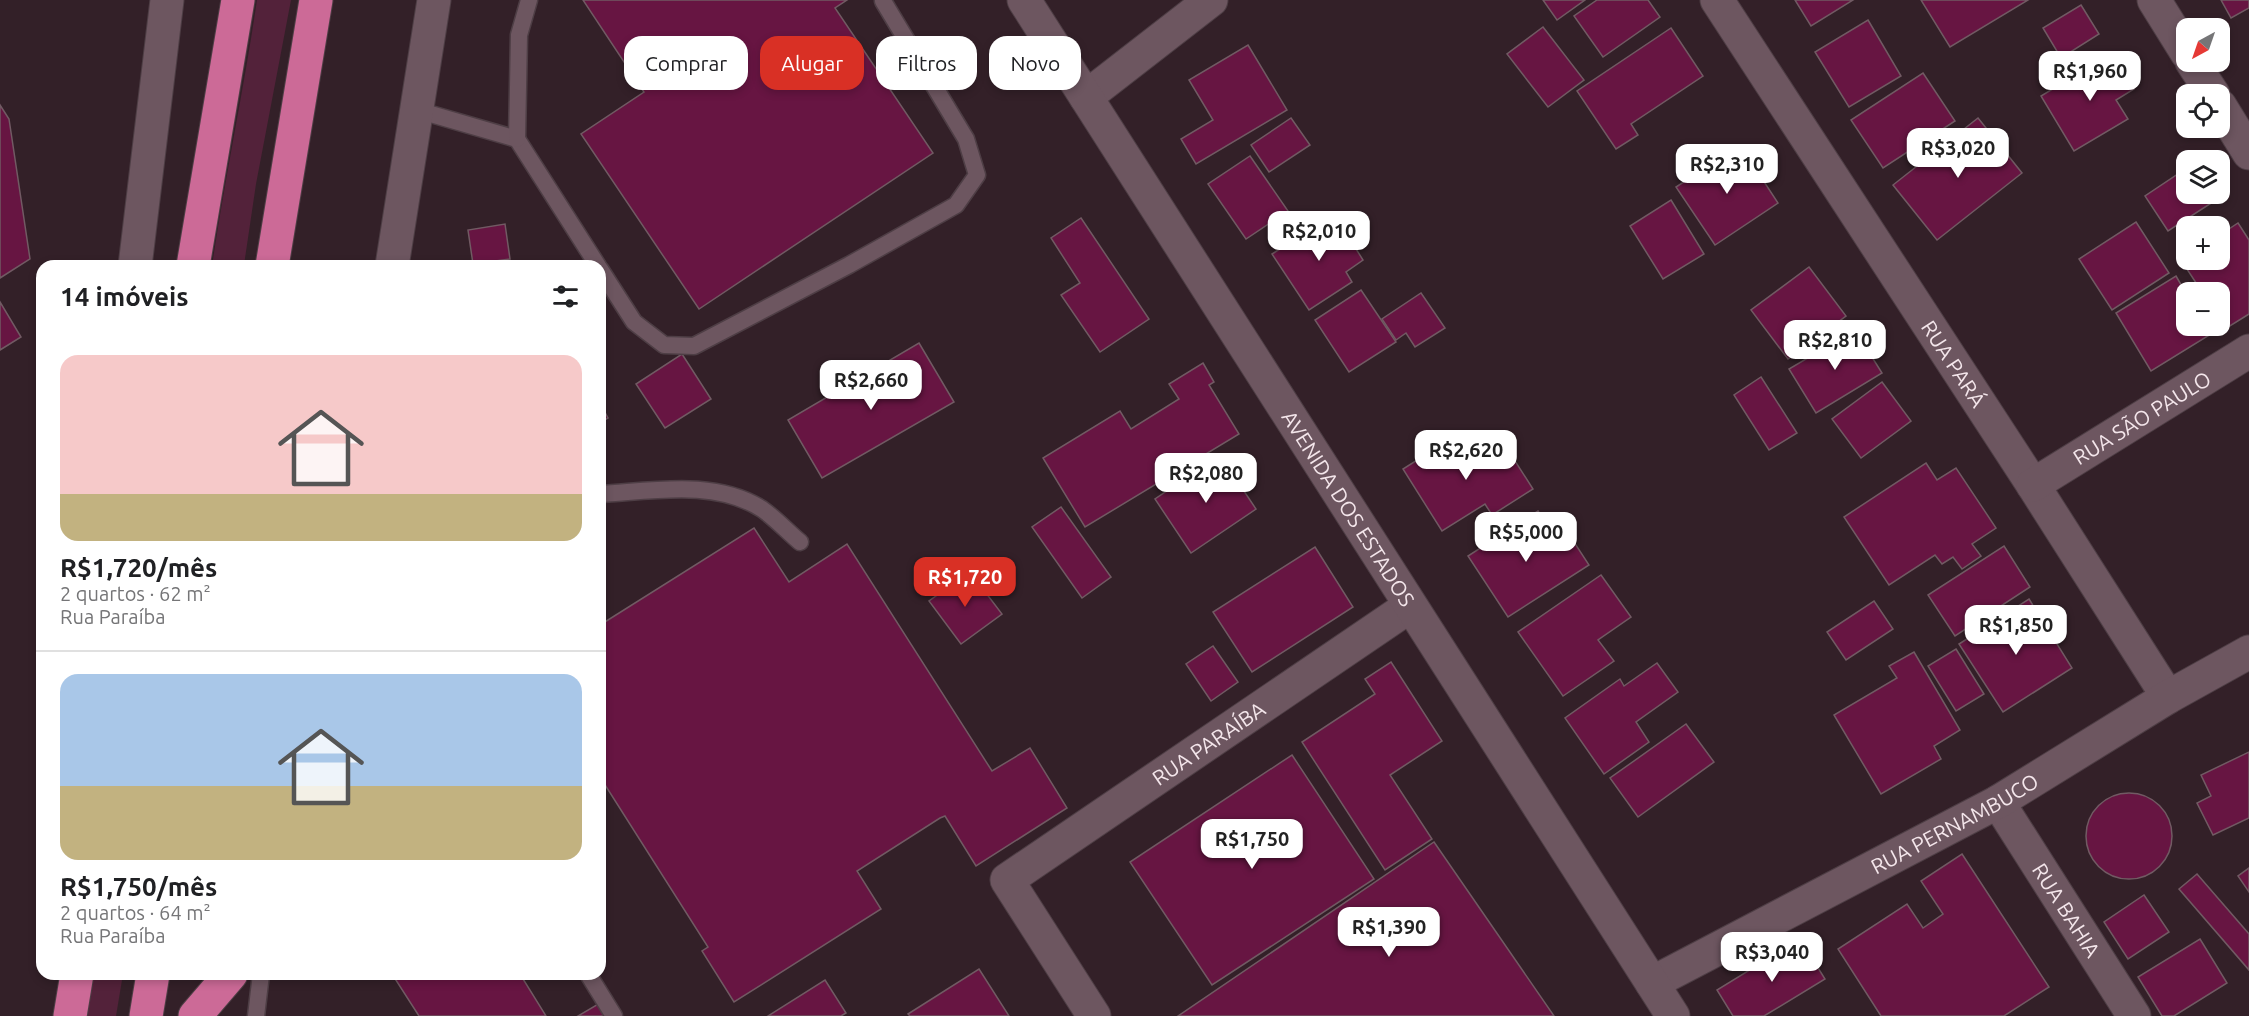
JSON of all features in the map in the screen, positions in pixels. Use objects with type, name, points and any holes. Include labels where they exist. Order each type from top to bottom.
[{"type":"highway","points":[[194,260],[238,0]]},
{"type":"highway","points":[[273,260],[316,0]]},
{"type":"highway","points":[[70,1016],[76,980]]},
{"type":"highway","points":[[146,1016],[152,980]]},
{"type":"highway","points":[[195,1016],[226,980]]},
{"type":"street","points":[[136,260],[167,0]]},
{"type":"street","points":[[393,260],[434,0]]},
{"type":"street","name":"AVENIDA DOS ESTADOS","points":[[1024,0],[1673,1016]]},
{"type":"street","points":[[1086,98],[1210,0]]},
{"type":"street","name":"RUA PARÁ","points":[[1716,0],[2168,697]]},
{"type":"street","points":[[2154,0],[2176,35]]},
{"type":"street","points":[[2230,122],[2249,153]]},
{"type":"street","name":"RUA SÃO PAULO","points":[[2032,485],[2249,351]]},
{"type":"street","name":"RUA PARAÍBA","points":[[1094,1016],[1007,880],[1410,606]]},
{"type":"street","name":"RUA PERNAMBUCO","points":[[1652,983],[1998,802],[2168,697],[2249,652]]},
{"type":"street","name":"RUA BAHIA","points":[[1998,802],[2134,1016]]},
{"type":"lane","points":[[529,0],[519,35],[517,139],[595,260]]},
{"type":"lane","points":[[606,278],[634,322],[664,345],[694,346],[849,265],[956,205],[977,175],[966,139],[883,2]]},
{"type":"lane","points":[[417,110],[517,139]]},
{"type":"lane","points":[[606,494],[702,489],[736,497],[762,509],[800,542]]},
{"type":"lane","points":[[256,1016],[260,980]]},
{"type":"lane","points":[[592,980],[614,1016]]},
{"type":"shaded area","points":[[257,0],[291,0],[256,184],[245,260],[213,260],[223,199]]},
{"type":"shaded area","points":[[89,980],[122,980],[116,1016],[83,1016]]},
{"type":"building","points":[[583,0],[847,0],[835,8],[854,36],[760,36],[760,90],[864,90],[864,51],[876,69],[876,90],[890,90],[933,153],[699,309],[581,134],[644,92],[643,90],[748,90],[748,36],[624,36],[624,62]]},
{"type":"building","points":[[1543,0],[1585,0],[1557,20]]},
{"type":"building","points":[[1597,0],[1648,0],[1660,17],[1603,57],[1574,16]]},
{"type":"building","points":[[1795,0],[1853,0],[1811,26]]},
{"type":"building","points":[[1921,0],[2028,0],[1950,47]]},
{"type":"building","points":[[2221,0],[2249,0],[2249,8],[2231,18]]},
{"type":"building","points":[[2081,5],[2099,34],[2061,58],[2043,28]]},
{"type":"building","points":[[1868,20],[1901,76],[1849,107],[1815,52]]},
{"type":"building","points":[[1543,27],[1584,80],[1548,107],[1507,54]]},
{"type":"building","points":[[1671,28],[1703,76],[1631,124],[1638,135],[1616,149],[1577,91]]},
{"type":"building","points":[[1248,45],[1287,110],[1196,164],[1181,139],[1213,120],[1189,80]]},
{"type":"building","points":[[2112,53],[2134,89],[2116,100],[2128,119],[2074,151],[2041,96]]},
{"type":"building","points":[[1923,73],[1955,121],[1883,168],[1851,120]]},
{"type":"building","points":[[0,105],[9,119],[30,259],[0,278]]},
{"type":"building","points":[[1291,118],[1310,145],[1269,172],[1251,145]]},
{"type":"building","points":[[1978,118],[2022,173],[1937,240],[1893,185]]},
{"type":"building","points":[[1740,145],[1778,203],[1715,245],[1676,187]]},
{"type":"building","points":[[1250,156],[1288,211],[1246,239],[1208,184]]},
{"type":"building","points":[[2176,175],[2176,204],[2210,204],[2191,216],[2176,216],[2176,226],[2168,231],[2145,196]]},
{"type":"building","points":[[1671,200],[1704,254],[1663,279],[1630,226]]},
{"type":"building","points":[[1334,214],[1363,260],[1346,272],[1352,282],[1309,310],[1272,254]]},
{"type":"building","points":[[1081,218],[1149,319],[1100,352],[1061,295],[1080,283],[1051,238]]},
{"type":"building","points":[[2136,222],[2169,273],[2112,310],[2079,259]]},
{"type":"building","points":[[2238,223],[2249,240],[2249,314],[2230,326],[2230,282],[2195,282],[2188,270],[2230,270],[2230,228]]},
{"type":"building","points":[[505,224],[510,259],[472,260],[468,230]]},
{"type":"building","points":[[1809,267],[1846,316],[1788,359],[1751,310]]},
{"type":"building","points":[[2176,276],[2179,282],[2176,282],[2176,336],[2208,336],[2151,371],[2116,313]]},
{"type":"building","points":[[1361,290],[1396,342],[1349,372],[1315,320]]},
{"type":"building","points":[[1421,293],[1445,328],[1415,347],[1406,333],[1396,340],[1382,319]]},
{"type":"building","points":[[0,302],[21,337],[0,350]]},
{"type":"building","points":[[1855,330],[1882,373],[1816,413],[1789,369]]},
{"type":"building","points":[[919,343],[954,402],[822,478],[788,420]]},
{"type":"building","points":[[682,354],[711,399],[665,428],[636,384]]},
{"type":"building","points":[[1203,363],[1214,382],[1209,385],[1239,434],[1085,527],[1043,458],[1120,411],[1131,429],[1179,399],[1169,384]]},
{"type":"building","points":[[1761,377],[1797,433],[1769,450],[1734,395]]},
{"type":"building","points":[[1882,382],[1911,421],[1861,458],[1832,419]]},
{"type":"building","points":[[1455,436],[1470,459],[1501,439],[1533,489],[1492,515],[1485,504],[1442,531],[1403,469]]},
{"type":"building","points":[[1220,455],[1256,509],[1191,553],[1155,499]]},
{"type":"building","points":[[1926,463],[1937,480],[1956,468],[1996,528],[1972,544],[1981,556],[1962,569],[1953,557],[1942,564],[1935,555],[1889,585],[1844,517]]},
{"type":"building","points":[[1061,507],[1111,577],[1082,598],[1032,527]]},
{"type":"building","points":[[1538,511],[1561,546],[1572,539],[1589,565],[1508,617],[1468,556]]},
{"type":"building","points":[[754,528],[789,582],[847,544],[992,771],[1030,748],[1067,808],[976,866],[945,816],[940,818],[857,871],[881,909],[734,1002],[702,951],[708,947],[606,786],[606,621]]},
{"type":"building","points":[[2004,546],[2030,587],[1955,636],[1928,595]]},
{"type":"building","points":[[1315,547],[1353,607],[1252,672],[1213,612]]},
{"type":"building","points":[[970,572],[1002,614],[961,644],[929,601]]},
{"type":"building","points":[[1601,575],[1631,617],[1598,640],[1614,661],[1563,696],[1518,632]]},
{"type":"building","points":[[2029,599],[2072,668],[2003,712],[1959,644]]},
{"type":"building","points":[[1874,601],[1893,629],[1846,660],[1827,632]]},
{"type":"building","points":[[1213,646],[1238,682],[1211,701],[1186,664]]},
{"type":"building","points":[[1956,649],[1984,694],[1956,711],[1928,666]]},
{"type":"building","points":[[1914,652],[1960,730],[1934,746],[1941,759],[1881,794],[1834,715],[1897,678],[1889,666]]},
{"type":"building","points":[[1391,662],[1442,741],[1390,775],[1432,839],[1385,870],[1302,742],[1375,694],[1365,679]]},
{"type":"building","points":[[1657,663],[1678,692],[1636,722],[1649,742],[1604,774],[1565,718],[1620,679],[1624,686]]},
{"type":"building","points":[[1686,724],[1714,762],[1638,817],[1610,778]]},
{"type":"building","points":[[2249,752],[2249,818],[2213,835],[2197,803],[2211,796],[2201,775]]},
{"type":"building","points":[[1292,755],[1374,879],[1212,985],[1130,862]]},
{"type":"building","points":[[2129,793],[2153,800],[2165,812],[2172,836],[2165,860],[2153,872],[2129,879],[2105,872],[2093,860],[2086,836],[2093,812],[2105,800]]},
{"type":"building","points":[[1434,842],[1554,1016],[1178,1016]]},
{"type":"building","points":[[1962,854],[2049,987],[2004,1016],[1881,1016],[1838,949],[1907,904],[1923,928],[1943,914],[1921,881]]},
{"type":"building","points":[[2249,868],[2249,892],[2238,876]]},
{"type":"building","points":[[2197,874],[2249,934],[2249,970],[2179,889]]},
{"type":"building","points":[[2144,895],[2169,932],[2128,959],[2104,922]]},
{"type":"building","points":[[1800,939],[1825,979],[1764,1016],[1733,1016],[1717,990]]},
{"type":"building","points":[[2200,939],[2227,983],[2174,1016],[2162,1016],[2138,977]]},
{"type":"building","points":[[979,969],[1009,1016],[910,1016],[908,1014]]},
{"type":"building","points":[[396,980],[524,980],[546,1016],[419,1016]]},
{"type":"building","points":[[825,980],[846,1013],[841,1016],[768,1016]]},
{"type":"building","points":[[600,1003],[608,1016],[578,1016]]}]
